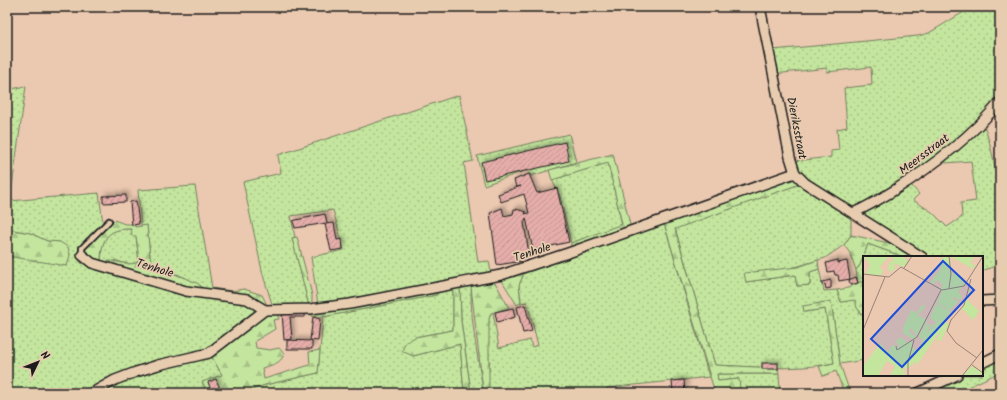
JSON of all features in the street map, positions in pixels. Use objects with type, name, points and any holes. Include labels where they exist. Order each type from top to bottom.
[{"type":"street","name":"Dieriksstraat","points":[[760,7],[790,157],[795,173],[805,183],[920,256]]},
{"type":"street","name":"Meersstraat","points":[[853,213],[879,200],[936,162],[967,136],[1000,102]]},
{"type":"street","name":"Tenhole","points":[[82,255],[92,263],[186,291],[247,300],[265,310],[310,309],[335,306],[501,275],[795,173]]},
{"type":"street","points":[[983,302],[1000,300]]},
{"type":"street","points":[[92,393],[115,380],[136,372],[208,353],[265,310]]},
{"type":"street","points":[[983,362],[1000,354]]},
{"type":"street","points":[[918,393],[955,376]]},
{"type":"lane","name":"Tenhole","points":[[82,255],[82,248],[109,221]]},
{"type":"green space","points":[[972,7],[1000,7],[1000,99],[982,120],[919,173],[854,209],[801,176],[795,161],[831,157],[831,151],[839,150],[837,129],[847,127],[844,88],[872,85],[871,67],[827,72],[827,68],[779,73],[773,50],[918,36],[929,33]]},
{"type":"green space","points":[[26,86],[10,201],[99,193],[103,224],[82,247],[79,257],[81,263],[246,301],[259,309],[212,349],[86,393],[7,393],[7,256],[46,261],[60,242],[47,241],[30,233],[7,229],[11,209],[7,203],[7,90]]},
{"type":"green space","points":[[459,95],[473,161],[464,163],[478,262],[489,261],[491,273],[318,305],[311,257],[344,250],[333,210],[291,216],[295,238],[292,238],[309,306],[273,307],[263,275],[243,182],[281,173],[278,155]]},
{"type":"green space","points":[[984,125],[990,143],[997,177],[1000,264],[983,271],[983,256],[925,256],[871,223],[862,215],[911,185],[919,194],[913,200],[932,212],[947,227],[962,217],[961,203],[976,201],[971,161],[945,163],[943,160]]},
{"type":"green space","points":[[569,134],[576,162],[531,176],[528,170],[484,185],[477,156]]},
{"type":"green space","points":[[613,154],[631,229],[571,250],[571,243],[622,224],[608,163],[552,180],[549,170]]},
{"type":"green space","points":[[608,162],[622,225],[571,243],[560,196],[552,180]]},
{"type":"green space","points":[[794,176],[798,180],[797,185],[675,229],[715,365],[778,368],[779,374],[717,374],[718,381],[739,379],[740,388],[719,390],[720,393],[715,393],[664,223]]},
{"type":"green space","points":[[798,180],[848,215],[851,220],[851,235],[844,245],[825,258],[746,282],[795,275],[797,286],[810,285],[810,272],[819,269],[824,291],[837,290],[841,302],[855,299],[860,313],[863,315],[863,360],[840,364],[831,301],[805,312],[825,309],[834,363],[789,368],[715,365],[675,228],[797,185]]},
{"type":"green space","points":[[195,186],[212,288],[232,291],[233,295],[199,292],[201,286],[184,277],[155,266],[150,257],[147,225],[141,226],[138,190]]},
{"type":"green space","points":[[114,220],[125,224],[135,224],[135,227],[147,225],[150,257],[155,266],[197,283],[201,286],[199,292],[110,265],[107,261],[132,264],[139,261],[136,236],[132,236],[131,229],[116,231],[107,237],[102,248],[101,263],[92,260],[85,252],[86,249]]},
{"type":"green space","points":[[664,223],[709,377],[607,388],[608,393],[471,393],[461,321],[460,286],[473,283],[471,291],[472,318],[483,389],[489,371],[487,326],[491,313],[493,312],[499,348],[530,340],[532,347],[538,345],[527,302],[521,303],[519,285],[525,271]]},
{"type":"green space","points":[[7,229],[30,233],[47,241],[60,242],[68,247],[70,255],[67,266],[7,256]]},
{"type":"green space","points":[[131,229],[136,236],[139,261],[133,264],[115,260],[110,265],[101,263],[102,248],[107,237],[116,231]]},
{"type":"green space","points":[[851,235],[894,244],[916,256],[901,256],[868,244],[860,265],[856,270],[850,253],[844,245]]},
{"type":"green space","points":[[297,237],[312,295],[312,304],[309,306],[292,238]]},
{"type":"green space","points":[[868,244],[901,256],[863,256]]},
{"type":"green space","points":[[863,257],[863,282],[858,284],[856,270],[859,267]]},
{"type":"green space","points":[[818,260],[819,269],[810,272],[810,285],[797,286],[795,275],[746,282],[744,273],[798,267]]},
{"type":"green space","points":[[525,271],[519,285],[521,303],[517,305],[501,279]]},
{"type":"green space","points":[[491,281],[496,284],[509,308],[491,313],[489,319],[489,385],[488,389],[483,390],[471,287],[473,283]]},
{"type":"green space","points":[[863,282],[863,315],[857,308],[855,300],[841,302],[837,290],[848,288]]},
{"type":"green space","points":[[460,286],[461,321],[471,393],[464,393],[460,344],[413,356],[402,351],[405,343],[415,337],[453,330],[453,287]]},
{"type":"green space","points":[[453,287],[453,330],[415,337],[413,356],[460,344],[464,393],[242,393],[265,385],[318,373],[323,317],[436,295],[436,290]]},
{"type":"green space","points":[[244,289],[262,295],[268,307],[233,295],[232,291]]},
{"type":"green space","points":[[436,290],[437,295],[323,317],[312,316],[312,311]]},
{"type":"green space","points":[[831,301],[840,364],[850,393],[844,393],[836,371],[823,376],[819,366],[834,363],[825,309],[804,312],[803,306]]},
{"type":"green space","points":[[277,312],[279,319],[273,320],[275,329],[255,341],[256,348],[270,350],[279,348],[284,354],[278,362],[262,368],[264,379],[310,365],[309,352],[320,350],[318,373],[265,385],[242,393],[207,393],[202,382],[222,375],[212,357],[251,324],[268,314]]},
{"type":"green space","points":[[212,357],[222,375],[203,382],[207,393],[105,393],[107,388],[155,370]]},
{"type":"green space","points":[[1000,357],[998,373],[955,393],[925,393],[960,376],[983,376],[983,365]]},
{"type":"green space","points":[[716,374],[779,374],[780,393],[720,393],[719,390],[738,379],[718,381]]},
{"type":"building","points":[[565,142],[569,161],[485,180],[481,162]]},
{"type":"building","points":[[529,174],[537,193],[557,188],[569,242],[533,250],[526,218],[524,223],[530,260],[497,265],[490,213],[502,208],[504,216],[513,214],[514,209],[526,212],[525,214],[529,213],[524,194],[501,202],[498,194],[521,186],[516,187],[514,180]]},
{"type":"building","points":[[126,195],[126,202],[103,203],[103,196]]},
{"type":"building","points":[[136,201],[139,224],[132,225],[130,202]]},
{"type":"building","points":[[325,214],[327,223],[295,228],[293,221]]},
{"type":"building","points":[[334,223],[337,240],[342,239],[343,249],[331,251],[325,224]]},
{"type":"building","points":[[838,260],[838,263],[847,261],[850,279],[839,281],[838,275],[835,275],[834,271],[828,272],[826,263]]},
{"type":"building","points":[[856,277],[858,283],[850,285],[849,280]]},
{"type":"building","points":[[831,280],[831,288],[826,289],[825,284],[822,285],[822,282]]},
{"type":"building","points":[[525,305],[532,331],[523,333],[517,307]]},
{"type":"building","points":[[513,308],[515,317],[497,322],[495,312]]},
{"type":"building","points":[[282,312],[305,313],[305,317],[290,317],[292,339],[284,340]]},
{"type":"building","points":[[313,317],[320,319],[318,341],[310,340]]},
{"type":"building","points":[[287,340],[312,341],[312,349],[287,349]]},
{"type":"building","points":[[762,363],[778,363],[778,369],[762,369]]},
{"type":"building","points":[[216,379],[220,389],[212,393],[208,382]]},
{"type":"building","points":[[684,380],[685,393],[673,393],[672,381]]}]
